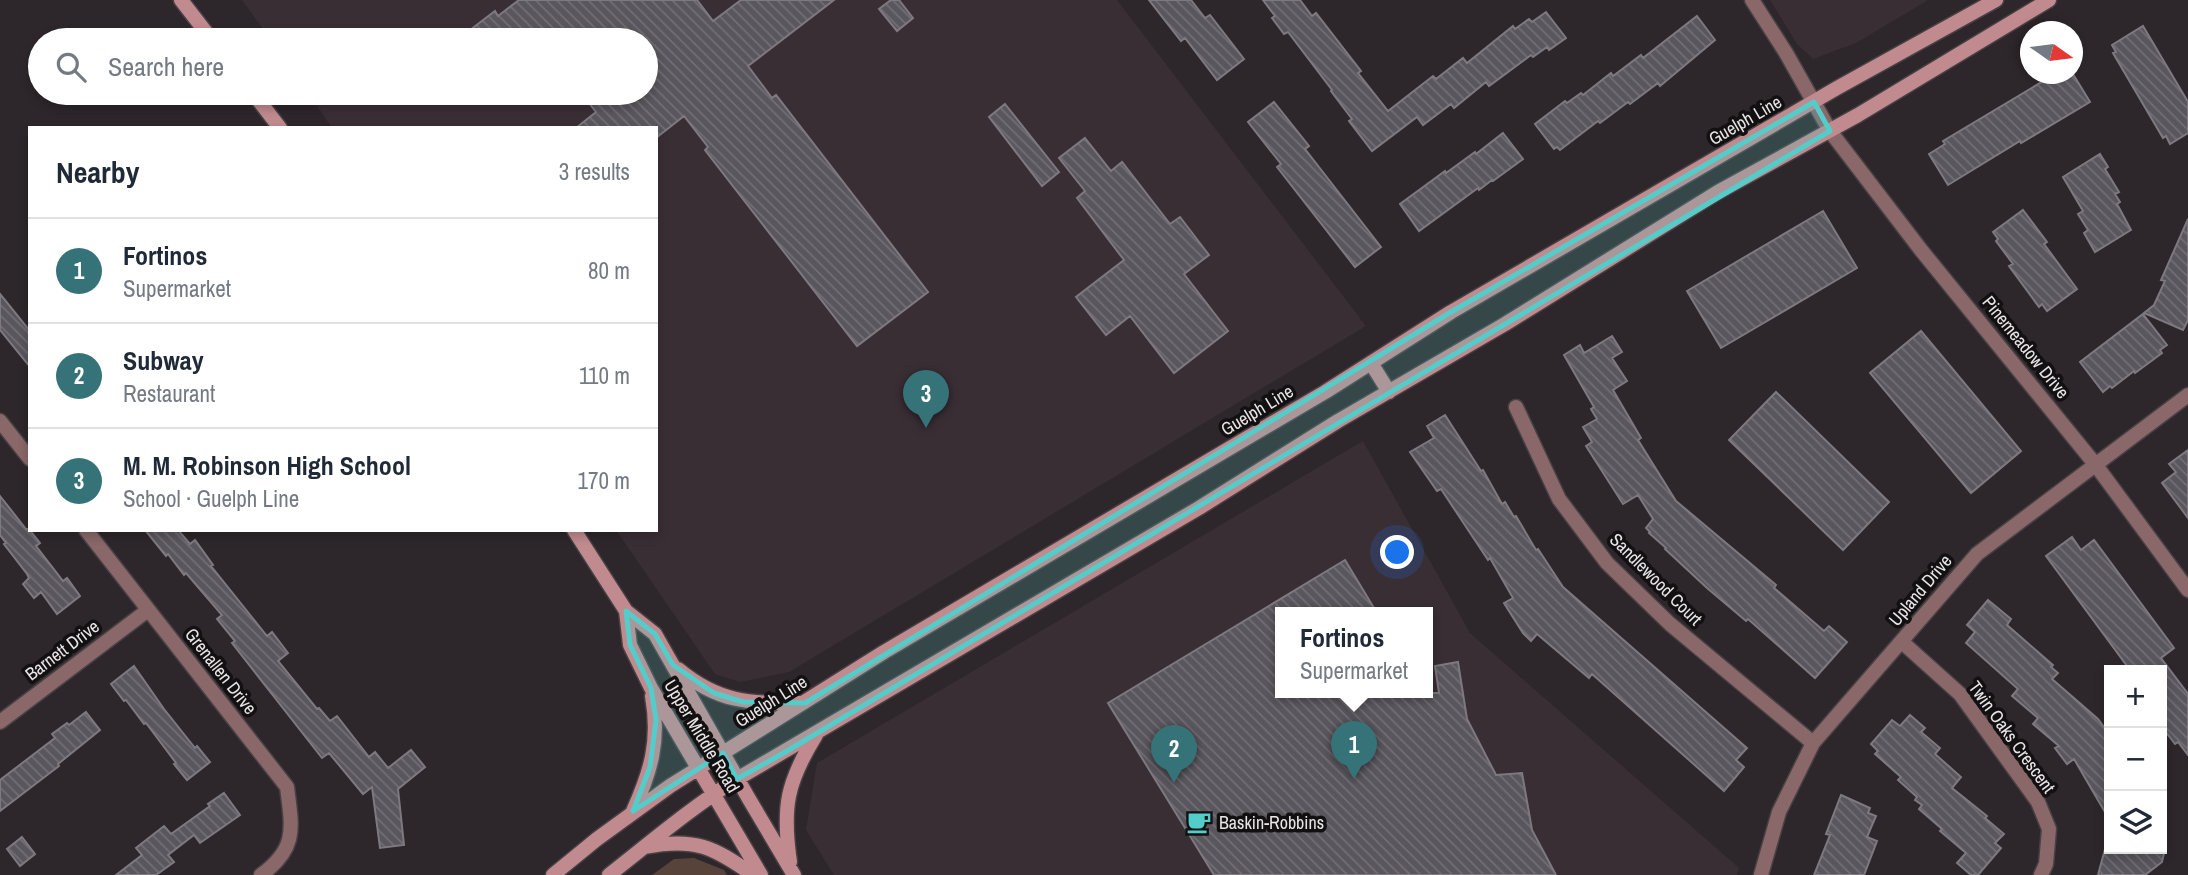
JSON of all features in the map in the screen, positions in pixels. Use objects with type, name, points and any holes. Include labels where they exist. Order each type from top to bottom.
[{"type":"main road","points":[[181,0],[203,28]]},
{"type":"main road","name":"Guelph Line","points":[[553,875],[633,811],[884,652],[1325,392],[1451,312],[1996,0]]},
{"type":"main road","points":[[609,875],[714,793],[737,779],[1199,508],[1718,192],[1830,131],[2049,0]]},
{"type":"main road","points":[[262,105],[278,126]]},
{"type":"main road","points":[[1371,363],[1389,392]]},
{"type":"main road","name":"Upper Middle Road","points":[[575,532],[626,611],[655,634],[793,873]]},
{"type":"main road","name":"Upper Middle Road","points":[[626,611],[630,645],[651,688],[761,875]]},
{"type":"main road","points":[[673,665],[714,693],[732,699],[804,703]]},
{"type":"main road","points":[[633,811],[650,767],[654,747],[656,720],[651,688]]},
{"type":"main road","points":[[793,873],[787,840],[788,798],[800,760],[817,734]]},
{"type":"main road","points":[[644,847],[661,844],[701,846],[722,853],[752,875]]},
{"type":"street","name":"Pinemeadow Drive","points":[[1752,0],[1830,131],[1921,250],[2095,464],[2188,590]]},
{"type":"street","name":"Upland Drive","points":[[1761,875],[1779,812],[1813,743],[1976,554],[2188,395]]},
{"type":"street","name":"Sandlewood Court","points":[[1516,407],[1559,499],[1607,563],[1670,624],[1813,743]]},
{"type":"street","points":[[0,421],[28,456]]},
{"type":"street","name":"Grenallen Drive","points":[[88,532],[287,787],[292,826],[288,849],[261,875]]},
{"type":"street","name":"Barnett Drive","points":[[0,722],[148,610]]},
{"type":"street","name":"Twin Oaks Crescent","points":[[1902,642],[1960,694],[2038,802],[2049,829],[2046,864],[2041,875]]},
{"type":"highlighted area","points":[[1814,102],[1830,131],[782,754],[737,779],[723,753],[633,811],[650,767],[656,720],[651,688],[630,645],[626,611],[655,634],[673,665],[714,693],[743,702],[805,703],[1451,312]]},
{"type":"shaded area","points":[[242,0],[1117,0],[1366,326],[789,672],[740,682],[715,674],[617,532],[658,532],[658,126],[331,126],[316,105],[658,105],[658,28],[262,28]]},
{"type":"shaded area","points":[[1770,0],[1928,0],[1856,43],[1813,59],[1797,44]]},
{"type":"shaded area","points":[[1363,441],[1470,633],[1739,868],[1737,875],[834,875],[806,830],[817,763]]},
{"type":"shaded area","points":[[694,858],[724,870],[727,875],[652,875],[674,859]]},
{"type":"building","points":[[519,0],[697,0],[713,21],[741,0],[834,0],[748,66],[772,98],[776,95],[928,292],[857,346],[705,150],[708,147],[684,116],[658,136],[658,126],[578,126],[596,112],[590,105],[658,105],[658,28],[473,28],[495,11],[498,16]]},
{"type":"building","points":[[891,0],[899,0],[913,18],[897,31],[879,9]]},
{"type":"building","points":[[1149,0],[1191,0],[1205,18],[1210,15],[1244,59],[1217,80],[1185,38],[1181,41]]},
{"type":"building","points":[[1263,0],[1300,0],[1312,16],[1316,13],[1388,111],[1433,76],[1436,79],[1463,58],[1467,63],[1513,26],[1515,29],[1529,19],[1532,22],[1546,12],[1566,38],[1549,50],[1547,47],[1533,57],[1531,55],[1489,86],[1486,82],[1454,108],[1451,104],[1423,125],[1417,117],[1372,151],[1349,121],[1352,119],[1332,90],[1288,32],[1284,34]]},
{"type":"building","points":[[1697,16],[1715,40],[1660,86],[1658,83],[1600,123],[1598,121],[1560,150],[1557,147],[1554,149],[1535,124],[1565,101],[1567,103],[1581,93],[1583,95],[1611,73],[1613,76],[1641,55],[1643,58]]},
{"type":"building","points":[[2143,26],[2188,102],[2188,133],[2170,144],[2166,136],[2163,138],[2113,53],[2116,52],[2112,45]]},
{"type":"building","points":[[2038,84],[2079,84],[2090,102],[1948,185],[1929,154],[1945,144],[1943,141]]},
{"type":"building","points":[[1274,102],[1309,146],[1305,149],[1381,247],[1355,267],[1277,167],[1281,164],[1248,122]]},
{"type":"building","points":[[1005,104],[1059,172],[1042,186],[989,117]]},
{"type":"building","points":[[1503,133],[1523,159],[1419,231],[1400,204]]},
{"type":"building","points":[[1085,138],[1111,171],[1122,162],[1170,224],[1180,217],[1209,255],[1184,274],[1228,331],[1174,373],[1130,316],[1106,335],[1076,297],[1124,260],[1077,198],[1085,191],[1059,158]]},
{"type":"building","points":[[2100,154],[2108,167],[2105,169],[2119,192],[2115,194],[2120,202],[2117,204],[2131,230],[2095,252],[2084,233],[2088,230],[2078,214],[2083,211],[2063,177]]},
{"type":"building","points":[[2023,210],[2077,289],[2047,311],[2042,304],[2039,307],[2009,266],[2013,264],[1996,241],[1998,239],[1993,232]]},
{"type":"building","points":[[1823,211],[1857,268],[1721,348],[1687,291]]},
{"type":"building","points":[[2188,219],[2188,320],[2183,330],[2144,313],[2154,305],[2165,281],[2161,280]]},
{"type":"building","points":[[0,294],[28,329],[28,365],[0,330]]},
{"type":"building","points":[[2143,314],[2167,345],[2160,350],[2162,353],[2150,362],[2103,392],[2080,362]]},
{"type":"building","points":[[1921,331],[2021,451],[1971,493],[1870,373]]},
{"type":"building","points":[[1612,336],[1622,352],[1612,358],[1627,381],[1613,390],[1641,438],[1638,440],[1676,501],[1776,585],[1774,588],[1824,631],[1829,626],[1847,642],[1815,678],[1748,619],[1746,621],[1707,588],[1649,533],[1646,528],[1653,519],[1638,495],[1623,504],[1586,446],[1592,442],[1583,427],[1597,419],[1591,409],[1594,407],[1564,355],[1580,345],[1584,353]]},
{"type":"building","points":[[1776,392],[1889,502],[1843,550],[1729,440]]},
{"type":"building","points":[[1445,415],[1481,471],[1483,470],[1502,504],[1505,502],[1514,517],[1516,516],[1563,587],[1747,748],[1736,760],[1744,767],[1724,791],[1592,674],[1589,678],[1537,634],[1531,641],[1523,633],[1504,603],[1513,598],[1490,558],[1488,560],[1441,489],[1437,491],[1410,452],[1434,438],[1427,426]]},
{"type":"building","points":[[2188,450],[2188,518],[2162,483],[2176,472],[2169,464]]},
{"type":"building","points":[[0,496],[40,543],[36,546],[63,581],[67,578],[80,596],[57,614],[41,592],[34,598],[23,584],[29,578],[27,574],[0,535]]},
{"type":"building","points":[[147,532],[180,532],[190,544],[195,540],[213,565],[211,566],[267,636],[272,632],[288,653],[278,661],[317,709],[330,721],[337,716],[369,757],[375,752],[388,768],[411,750],[425,767],[398,789],[404,845],[380,848],[372,787],[363,794],[329,753],[322,758],[232,643],[235,641],[217,619],[222,615],[168,554],[166,556]]},
{"type":"building","points":[[2072,537],[2081,550],[2094,540],[2174,648],[2161,658],[2166,665],[2126,665],[2046,556]]},
{"type":"building","points":[[1345,560],[1373,607],[1275,607],[1275,698],[1433,698],[1433,693],[1439,693],[1435,666],[1458,662],[1467,719],[1496,775],[1522,773],[1532,830],[1556,875],[1214,875],[1108,703]]},
{"type":"building","points":[[1988,600],[2011,619],[2007,625],[2053,665],[2051,667],[2058,673],[2052,679],[2098,719],[2104,727],[2104,810],[2074,759],[2067,764],[2055,748],[2059,746],[2033,724],[2038,718],[2012,696],[2018,689],[1966,643],[1975,632],[1967,625]]},
{"type":"building","points":[[134,666],[164,709],[195,748],[197,746],[210,762],[187,780],[146,723],[144,724],[111,684]]},
{"type":"building","points":[[2167,666],[2188,694],[2188,755],[2178,742],[2175,744],[2167,734]]},
{"type":"building","points":[[86,712],[100,730],[58,764],[59,766],[0,811],[0,780],[55,738],[52,734]]},
{"type":"building","points":[[1910,715],[1925,728],[1921,732],[1940,748],[1935,754],[1961,777],[1952,788],[1987,816],[1985,818],[2004,834],[1995,843],[2001,848],[1978,875],[1971,875],[1957,863],[1966,853],[1919,809],[1922,805],[1898,780],[1901,777],[1875,754],[1878,751],[1871,744],[1892,720],[1900,726]]},
{"type":"building","points":[[224,793],[240,815],[200,843],[194,835],[168,855],[174,862],[156,875],[116,875],[142,855],[136,848],[164,826],[171,834]]},
{"type":"building","points":[[1841,795],[1870,808],[1868,813],[1876,816],[1867,837],[1877,841],[1864,875],[1814,875],[1830,835],[1826,834]]},
{"type":"building","points":[[22,837],[35,854],[20,866],[7,849]]},
{"type":"building","points":[[2104,853],[2164,854],[2162,862],[2145,875],[2098,875]]},
{"type":"place","name":"M. M. Robinson High School","points":[[926,428]]},
{"type":"place","name":"Fortinos","points":[[1354,779]]},
{"type":"place","name":"Subway","points":[[1174,783]]},
{"type":"place","name":"Baskin-Robbins","points":[[1199,822]]}]
